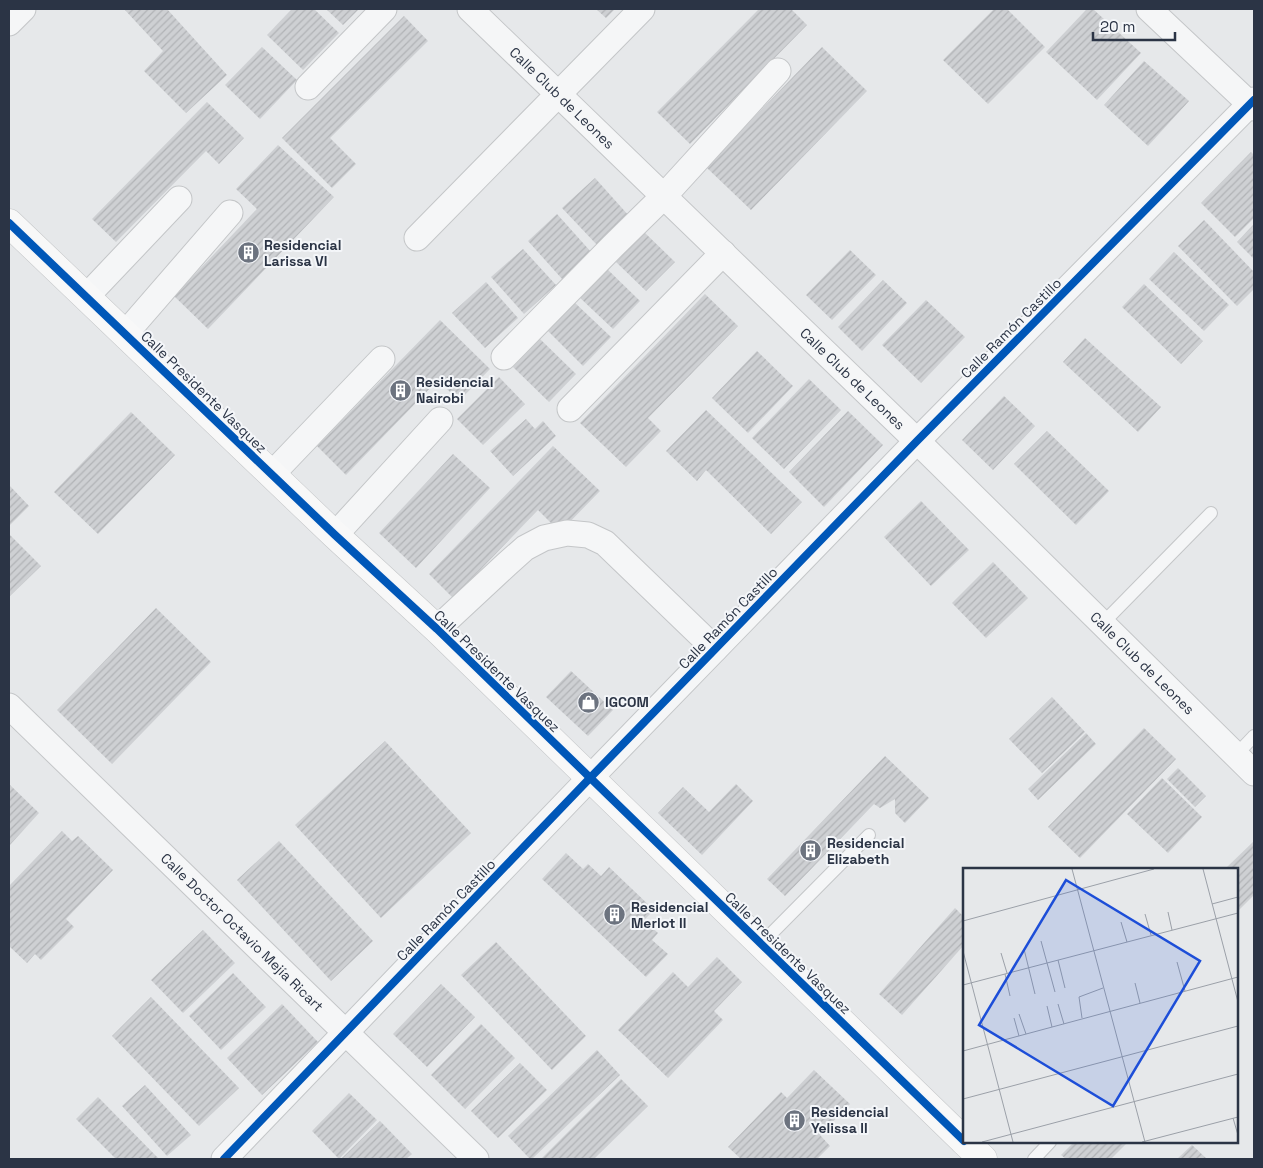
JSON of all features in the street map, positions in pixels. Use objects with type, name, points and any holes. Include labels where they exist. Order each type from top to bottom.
[{"type":"street","points":[[9,24],[23,9]]},
{"type":"street","points":[[308,87],[384,9]]},
{"type":"street","name":"Calle Club de Leones","points":[[470,9],[918,440],[1254,773]]},
{"type":"street","points":[[417,238],[642,9]]},
{"type":"street","points":[[1149,9],[1253,104]]},
{"type":"street","points":[[504,357],[664,196],[778,71]]},
{"type":"street","name":"Calle Ramón Castillo","points":[[224,1159],[918,440],[1253,104]]},
{"type":"street","points":[[86,297],[179,199]]},
{"type":"street","points":[[125,334],[230,213]]},
{"type":"street","name":"Calle Presidente Vasquez","points":[[9,223],[335,534],[438,629],[760,944],[963,1139]]},
{"type":"street","points":[[570,409],[723,253]]},
{"type":"street","points":[[272,474],[382,359]]},
{"type":"street","points":[[335,534],[440,420]]},
{"type":"street","points":[[438,629],[526,548],[544,538],[567,533],[588,535],[605,542],[715,649]]},
{"type":"street","name":"Calle Doctor Octavio Mejía Ricart","points":[[9,706],[476,1159]]},
{"type":"street","name":"Calle Presidente Vasquez","points":[[967,1143],[983,1159]]},
{"type":"lane","points":[[1102,623],[1211,513]]},
{"type":"lane","points":[[1236,755],[1254,736]]},
{"type":"lane","points":[[760,944],[870,835]]},
{"type":"lane","points":[[1034,1159],[1049,1143]]},
{"type":"building","points":[[124,9],[167,9],[227,75],[186,113],[144,71],[163,51]]},
{"type":"building","points":[[292,9],[314,9],[339,33],[303,70],[267,35]]},
{"type":"building","points":[[326,9],[359,9],[343,25]]},
{"type":"building","points":[[596,9],[615,9],[606,18]]},
{"type":"building","points":[[759,9],[791,9],[807,25],[690,144],[657,112]]},
{"type":"building","points":[[994,9],[1007,9],[1045,47],[988,104],[943,60]]},
{"type":"building","points":[[1087,9],[1093,9],[1141,53],[1097,100],[1046,52]]},
{"type":"building","points":[[404,16],[428,41],[330,138],[356,164],[332,188],[282,138]]},
{"type":"building","points":[[262,47],[297,80],[260,119],[225,85]]},
{"type":"building","points":[[822,47],[867,91],[751,210],[706,167]]},
{"type":"building","points":[[1144,61],[1189,101],[1148,146],[1104,105]]},
{"type":"building","points":[[207,102],[244,138],[219,164],[206,151],[116,242],[92,219]]},
{"type":"building","name":"Residencial Larissa VI","points":[[278,145],[334,197],[208,329],[174,296],[257,209],[236,189]]},
{"type":"building","points":[[1251,152],[1254,155],[1254,218],[1235,237],[1201,203]]},
{"type":"building","points":[[595,178],[630,217],[598,246],[562,208]]},
{"type":"building","points":[[557,214],[592,253],[563,280],[528,241]]},
{"type":"building","points":[[1204,220],[1254,272],[1254,289],[1237,306],[1178,246]]},
{"type":"building","points":[[1254,224],[1254,259],[1237,242]]},
{"type":"building","points":[[644,232],[675,262],[646,291],[616,262]]},
{"type":"building","points":[[523,249],[556,285],[524,314],[491,277]]},
{"type":"building","points":[[850,250],[876,275],[832,320],[806,295]]},
{"type":"building","points":[[1174,252],[1229,305],[1204,331],[1149,279]]},
{"type":"building","points":[[604,266],[640,301],[613,329],[577,295]]},
{"type":"building","points":[[883,280],[907,303],[862,351],[838,327]]},
{"type":"building","points":[[486,282],[518,318],[485,348],[452,313]]},
{"type":"building","points":[[1144,284],[1203,341],[1181,364],[1122,307]]},
{"type":"building","points":[[705,294],[738,326],[648,418],[661,431],[626,467],[580,423]]},
{"type":"building","points":[[926,300],[965,337],[921,383],[882,345]]},
{"type":"building","points":[[573,301],[611,337],[583,366],[546,329]]},
{"type":"building","name":"Residencial Nairobi","points":[[440,320],[490,369],[459,401],[438,380],[346,475],[317,446]]},
{"type":"building","points":[[1085,338],[1161,407],[1138,432],[1063,362]]},
{"type":"building","points":[[540,339],[576,374],[549,402],[513,367]]},
{"type":"building","points":[[757,351],[793,386],[748,433],[712,398]]},
{"type":"building","points":[[499,377],[525,404],[483,445],[457,419]]},
{"type":"building","points":[[809,379],[841,410],[784,469],[752,438]]},
{"type":"building","points":[[1004,396],[1035,426],[993,470],[962,440]]},
{"type":"building","points":[[706,410],[802,502],[771,534],[706,470],[697,481],[666,451]]},
{"type":"building","points":[[848,411],[883,445],[824,507],[789,472]]},
{"type":"building","points":[[131,412],[175,455],[98,534],[54,492]]},
{"type":"building","points":[[526,419],[535,429],[543,421],[556,436],[513,476],[490,451]]},
{"type":"building","points":[[1047,431],[1109,491],[1076,525],[1014,464]]},
{"type":"building","points":[[553,446],[600,491],[560,532],[538,510],[453,598],[429,574]]},
{"type":"building","points":[[453,454],[490,488],[416,568],[379,533]]},
{"type":"building","points":[[9,485],[29,506],[9,526]]},
{"type":"building","points":[[921,501],[969,550],[931,586],[884,537]]},
{"type":"building","points":[[9,536],[41,566],[9,597]]},
{"type":"building","points":[[993,562],[1028,598],[986,638],[952,603]]},
{"type":"building","points":[[156,608],[211,662],[112,764],[57,710]]},
{"type":"building","points":[[571,671],[613,710],[588,736],[546,697]]},
{"type":"building","points":[[1052,697],[1085,732],[1042,773],[1009,739]]},
{"type":"building","points":[[1144,728],[1176,759],[1080,858],[1048,827]]},
{"type":"building","points":[[1086,733],[1096,744],[1038,800],[1028,789]]},
{"type":"building","points":[[385,741],[471,833],[381,918],[295,825]]},
{"type":"building","name":"Residencial Elizabeth","points":[[885,756],[929,798],[905,823],[895,813],[895,799],[880,808],[874,804],[785,896],[767,879]]},
{"type":"building","points":[[1178,768],[1206,796],[1195,807],[1167,779]]},
{"type":"building","points":[[1162,778],[1202,817],[1168,853],[1127,814]]},
{"type":"building","points":[[9,784],[39,813],[9,846]]},
{"type":"building","points":[[736,784],[753,801],[702,855],[658,813],[683,787],[709,812]]},
{"type":"building","points":[[62,831],[72,841],[78,836],[113,870],[66,919],[74,927],[41,960],[35,954],[27,963],[9,946],[9,886]]},
{"type":"building","points":[[279,841],[373,941],[331,981],[237,880]]},
{"type":"building","points":[[1254,841],[1254,895],[1238,911],[1238,868],[1226,868]]},
{"type":"building","name":"Residencial Merlot II","points":[[566,853],[583,869],[588,864],[601,876],[609,867],[654,910],[644,920],[658,933],[652,940],[668,954],[646,977],[542,879]]},
{"type":"building","points":[[955,908],[963,916],[963,946],[902,1015],[879,994]]},
{"type":"building","points":[[203,930],[235,963],[183,1013],[151,980]]},
{"type":"building","points":[[496,942],[586,1036],[552,1070],[461,975]]},
{"type":"building","points":[[717,957],[742,982],[714,1011],[723,1020],[668,1078],[618,1030],[673,972],[688,987]]},
{"type":"building","points":[[233,973],[266,1007],[221,1050],[189,1016]]},
{"type":"building","points":[[441,984],[475,1017],[427,1067],[393,1034]]},
{"type":"building","points":[[151,997],[239,1088],[199,1126],[112,1036]]},
{"type":"building","points":[[282,1004],[318,1042],[262,1095],[227,1058]]},
{"type":"building","points":[[481,1024],[515,1058],[465,1109],[431,1075]]},
{"type":"building","points":[[597,1050],[620,1075],[530,1159],[508,1136]]},
{"type":"building","points":[[520,1063],[547,1090],[498,1138],[471,1111]]},
{"type":"building","name":"Residencial Yelissa II","points":[[814,1070],[850,1104],[820,1135],[830,1146],[817,1159],[741,1159],[728,1147],[781,1092],[787,1098]]},
{"type":"building","points":[[621,1079],[648,1106],[594,1159],[541,1159]]},
{"type":"building","points":[[145,1085],[191,1135],[167,1156],[122,1106]]},
{"type":"building","points":[[349,1093],[377,1120],[339,1159],[312,1131]]},
{"type":"building","points":[[98,1097],[159,1159],[116,1159],[76,1119]]},
{"type":"building","points":[[380,1121],[412,1154],[406,1159],[341,1159]]},
{"type":"building","points":[[1073,1143],[1127,1143],[1111,1159],[1066,1159],[1061,1155]]},
{"type":"building","points":[[1192,1145],[1207,1159],[1177,1159]]},
{"type":"cycle path","points":[[224,1159],[917,441],[1254,100]]},
{"type":"cycle path","points":[[9,223],[335,535],[437,629],[963,1140]]},
{"type":"place","name":"Residencial Larissa VI","points":[[248,253]]},
{"type":"place","name":"Residencial Nairobi","points":[[400,390]]},
{"type":"place","name":"IGCOM","points":[[589,702]]},
{"type":"place","name":"Residencial Elizabeth","points":[[811,851]]},
{"type":"place","name":"Residencial Merlot II","points":[[615,915]]},
{"type":"place","name":"Residencial Yelissa II","points":[[795,1120]]}]
